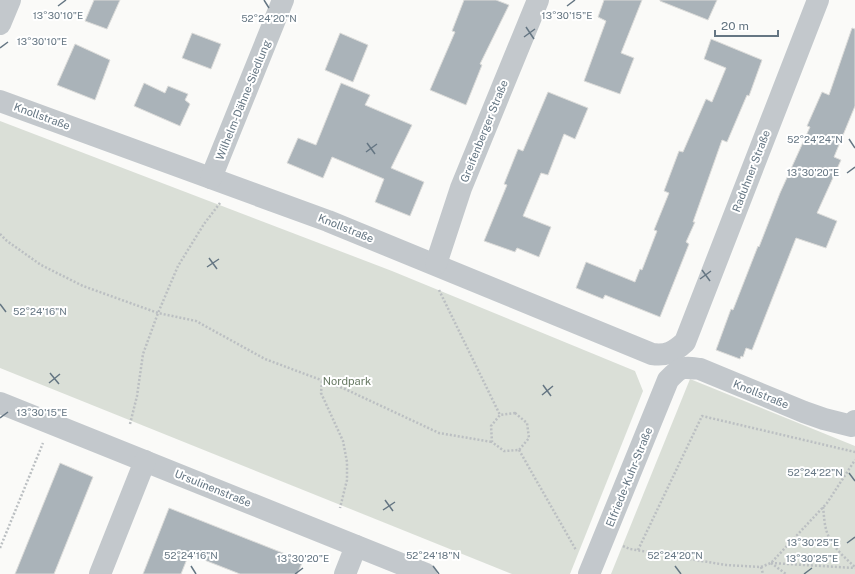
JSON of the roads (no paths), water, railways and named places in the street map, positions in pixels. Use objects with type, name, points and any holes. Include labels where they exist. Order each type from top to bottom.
[{"type":"street","points":[[0,24],[10,0]]},
{"type":"street","name":"Wilhelm-Dähne-Siedlung","points":[[212,178],[283,0]]},
{"type":"street","name":"Greifenberger Straße","points":[[439,266],[461,188],[538,0]]},
{"type":"street","name":"Raduhner Straße","points":[[685,342],[818,0]]},
{"type":"street","name":"Knollstraße","points":[[0,101],[328,221],[652,354],[661,355],[674,351],[685,342]]},
{"type":"street","name":"Knollstraße","points":[[668,380],[677,370],[687,368],[700,369],[824,419],[852,426],[855,421]]},
{"type":"street","name":"Elfriede-Kuhr-Straße","points":[[591,568],[668,380]]},
{"type":"street","name":"Ursulinenstraße","points":[[0,403],[426,574]]},
{"type":"street","points":[[100,574],[145,461]]},
{"type":"street","points":[[345,574],[356,546]]},
{"type":"park label","name":"Nordpark","points":[[347,381]]}]
